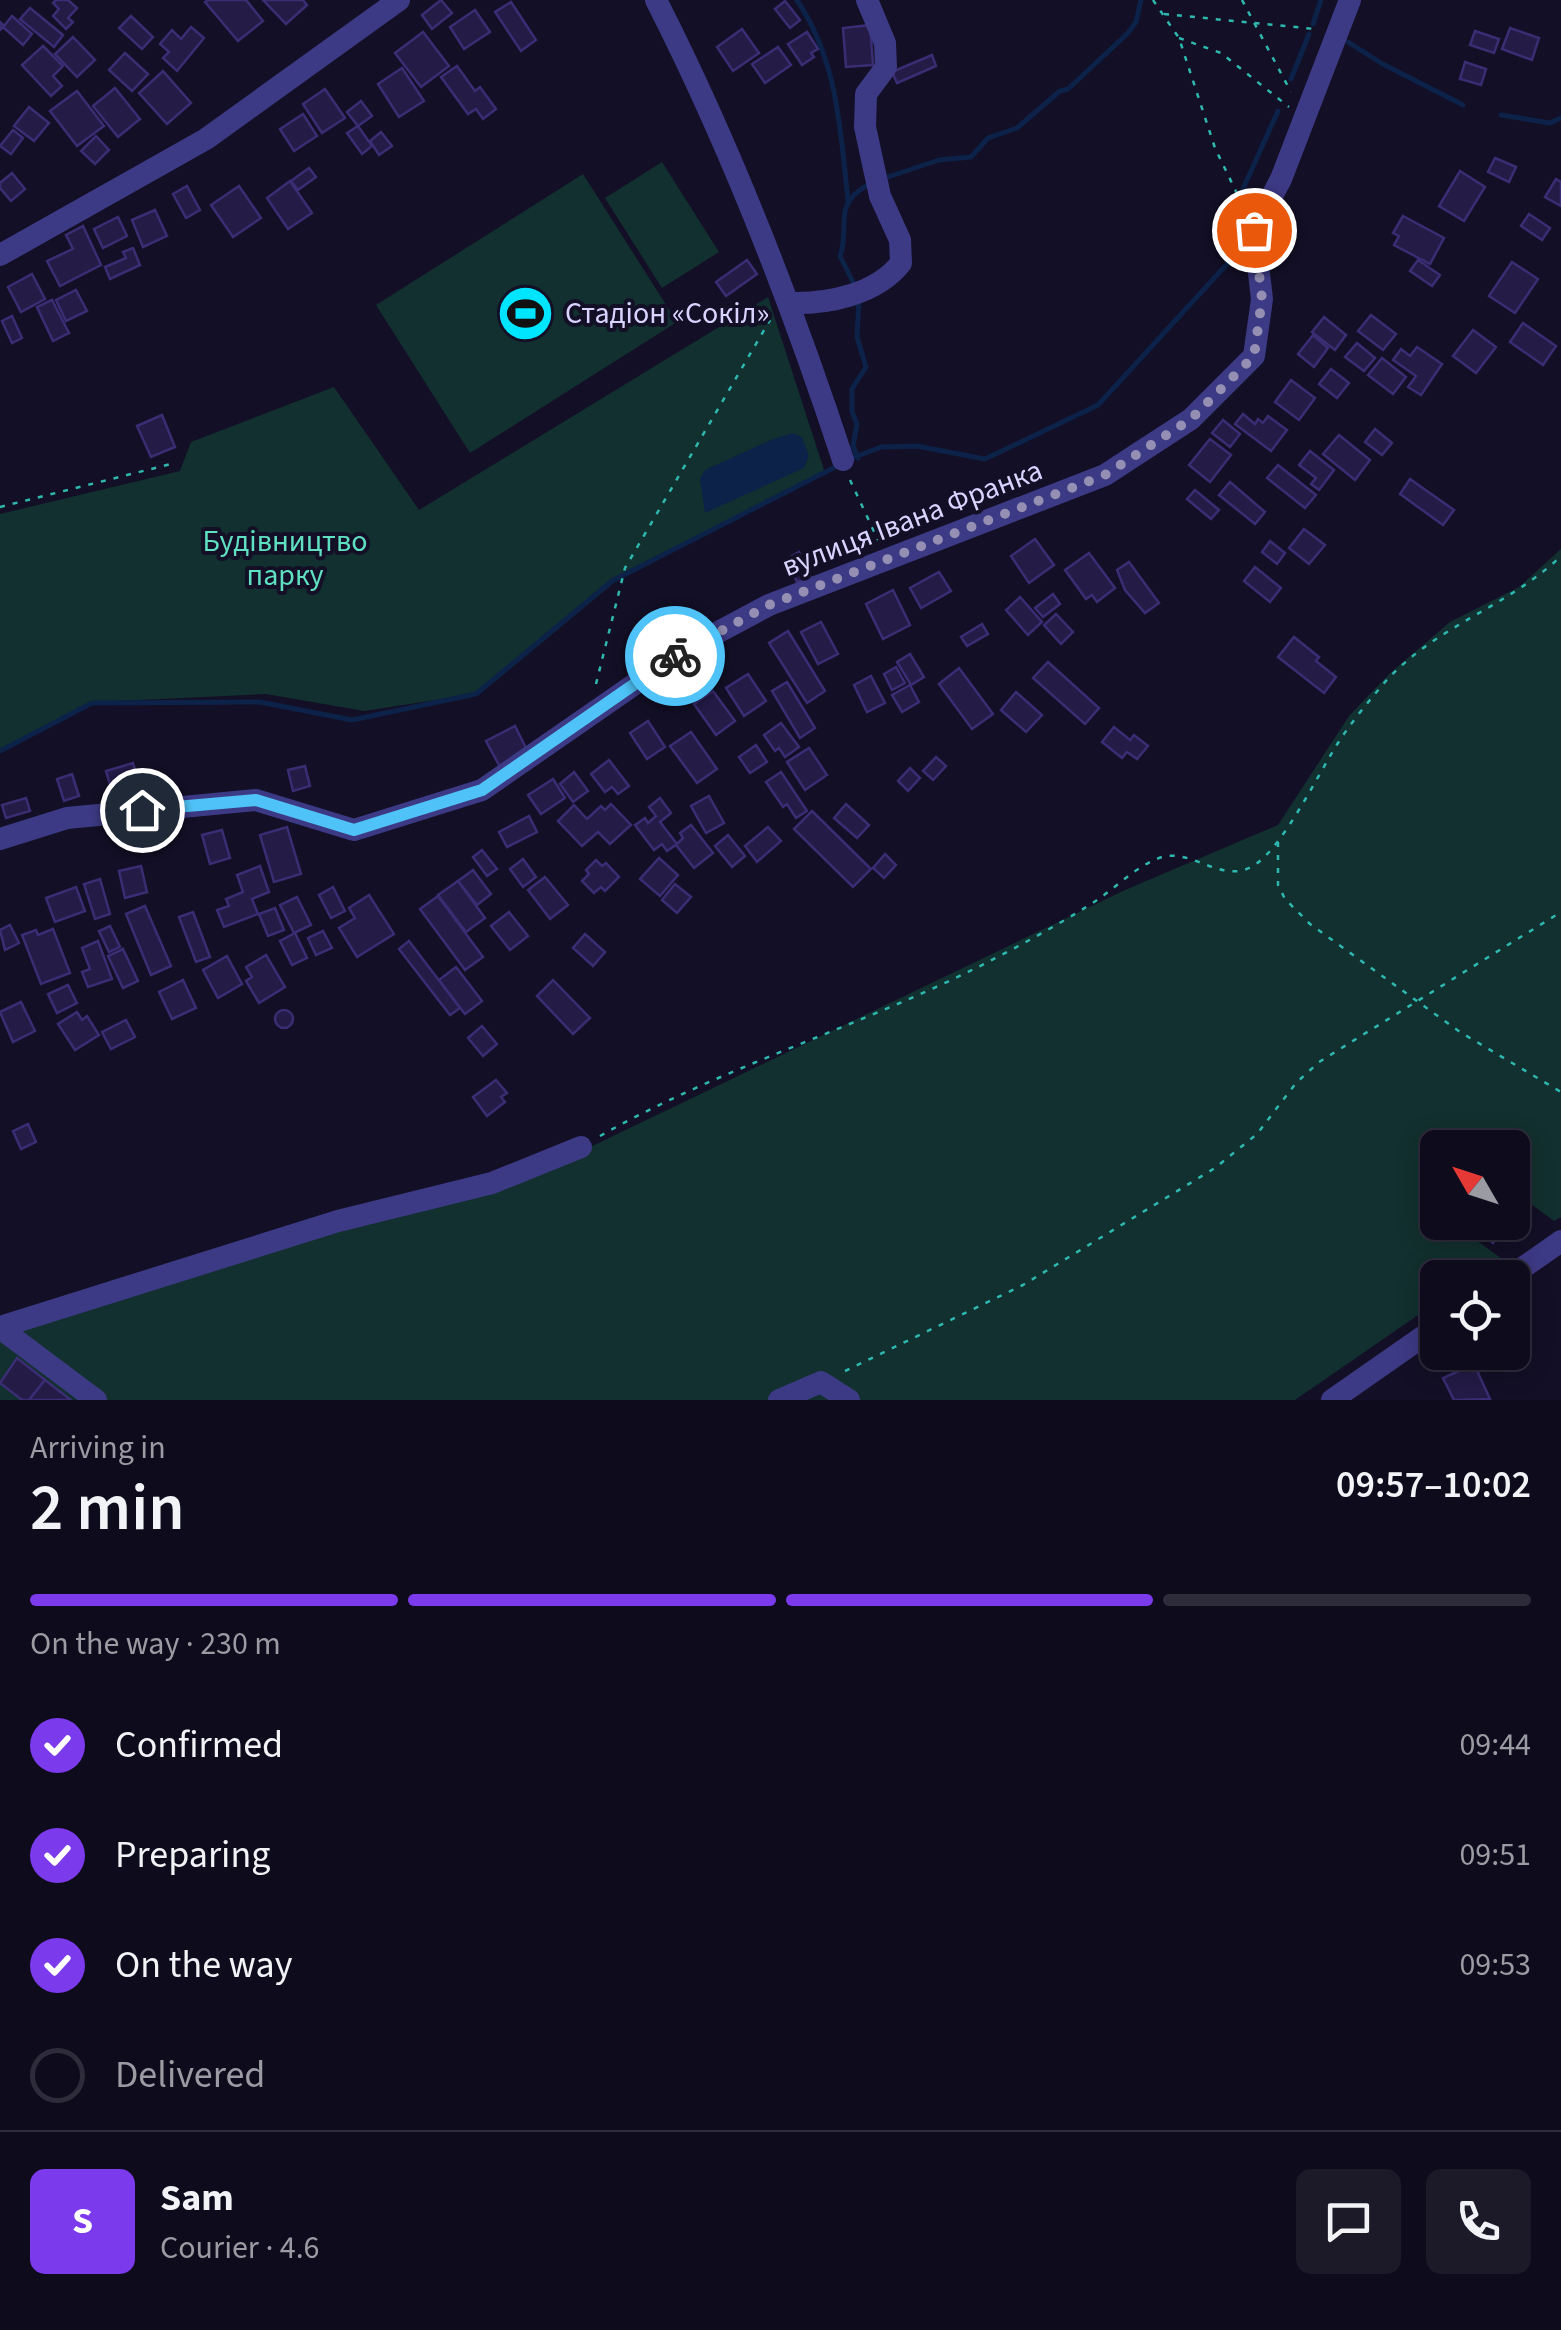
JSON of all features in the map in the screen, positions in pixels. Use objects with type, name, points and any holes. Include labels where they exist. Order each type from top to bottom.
[{"type":"street","points":[[0,255],[206,139],[399,0]]},
{"type":"street","points":[[656,0],[737,168],[788,298],[846,470]]},
{"type":"street","points":[[788,298],[824,302],[858,292],[893,274],[901,264],[900,240],[874,178],[865,127],[866,94],[886,67],[884,43],[866,0]]},
{"type":"street","points":[[1256,247],[1350,0]]},
{"type":"street","name":"вулиця Івана Франка","points":[[0,839],[67,818],[256,800],[354,830],[482,790],[681,652],[751,614],[1105,475],[1191,419],[1254,356],[1262,299],[1256,247]]},
{"type":"street","points":[[0,1327],[338,1221],[492,1183],[581,1146]]},
{"type":"street","points":[[1530,1263],[1561,1241]]},
{"type":"street","points":[[0,1327],[96,1400]]},
{"type":"street","points":[[1332,1400],[1420,1339]]},
{"type":"street","points":[[778,1400],[821,1382],[849,1400]]},
{"type":"path","points":[[1153,0],[1179,38],[1215,148],[1256,247]]},
{"type":"path","points":[[1242,0],[1306,120]]},
{"type":"path","points":[[1162,14],[1340,31]]},
{"type":"path","points":[[1179,38],[1221,53],[1306,120]]},
{"type":"path","points":[[589,716],[625,568],[788,298]]},
{"type":"path","points":[[0,506],[175,463]]},
{"type":"path","points":[[846,470],[888,560]]},
{"type":"path","points":[[581,1146],[678,1094],[902,1004],[988,962],[1092,903],[1156,859],[1175,856],[1212,869],[1244,871],[1258,864],[1278,841],[1340,740],[1382,685],[1448,629],[1525,587],[1561,556]]},
{"type":"path","points":[[1278,841],[1276,870],[1285,899],[1310,924],[1418,1003],[1561,1092]]},
{"type":"path","points":[[821,1382],[1023,1285],[1216,1168],[1257,1134],[1296,1083],[1319,1062],[1561,912]]},
{"type":"green space","points":[[662,162],[719,252],[662,288],[605,198]]},
{"type":"green space","name":"Стадіон «Сокіл»","points":[[583,174],[677,322],[470,453],[376,305]]},
{"type":"green space","name":"Будівництво парку","points":[[768,297],[825,473],[615,582],[481,693],[364,711],[266,694],[97,702],[0,752],[0,514],[180,471],[191,442],[334,387],[419,510]]},
{"type":"green space","points":[[1561,549],[1561,1217],[1554,1221],[1530,1203],[1530,1130],[1420,1130],[1420,1240],[1476,1240],[1501,1258],[1420,1260],[1420,1314],[1295,1400],[0,1400],[0,1323],[511,1185],[1125,890],[1278,825],[1349,716],[1389,674],[1450,622],[1519,587]]},
{"type":"water","points":[[793,433],[802,437],[809,456],[804,468],[705,513],[700,479],[705,470]]},
{"type":"building","points":[[68,0],[77,8],[68,18],[73,22],[66,29],[53,16],[59,9],[53,3]]},
{"type":"building","points":[[246,0],[263,21],[238,41],[205,2]]},
{"type":"building","points":[[263,0],[303,0],[307,5],[286,24]]},
{"type":"building","points":[[441,0],[452,13],[432,29],[422,15]]},
{"type":"building","points":[[785,1],[800,20],[790,28],[775,9]]},
{"type":"building","points":[[511,2],[536,40],[521,51],[495,12]]},
{"type":"building","points":[[30,8],[63,35],[54,47],[20,19]]},
{"type":"building","points":[[475,10],[490,32],[464,49],[450,27]]},
{"type":"building","points":[[12,16],[32,34],[23,45],[3,27],[0,30],[0,22],[4,26]]},
{"type":"building","points":[[131,16],[153,37],[142,49],[119,28]]},
{"type":"building","points":[[870,25],[873,65],[846,67],[843,28]]},
{"type":"building","points":[[191,27],[204,38],[177,71],[163,58],[169,52],[160,44],[172,30],[181,39]]},
{"type":"building","points":[[1510,28],[1539,38],[1532,60],[1502,49]]},
{"type":"building","points":[[742,29],[759,53],[733,71],[717,47]]},
{"type":"building","points":[[1475,31],[1499,39],[1494,53],[1470,45]]},
{"type":"building","points":[[423,32],[449,66],[421,87],[395,53]]},
{"type":"building","points":[[807,32],[818,49],[802,65],[788,44]]},
{"type":"building","points":[[73,37],[95,60],[77,77],[55,54]]},
{"type":"building","points":[[43,46],[63,66],[53,76],[62,86],[51,96],[22,65]]},
{"type":"building","points":[[778,47],[791,65],[765,83],[752,64]]},
{"type":"building","points":[[125,53],[148,74],[132,91],[109,70]]},
{"type":"building","points":[[932,55],[936,66],[897,83],[892,72]]},
{"type":"building","points":[[1465,62],[1486,69],[1481,85],[1460,79]]},
{"type":"building","points":[[457,66],[475,91],[480,87],[496,109],[483,119],[476,109],[468,114],[441,77]]},
{"type":"building","points":[[402,68],[424,101],[399,117],[378,84]]},
{"type":"building","points":[[163,71],[191,103],[167,124],[139,93]]},
{"type":"building","points":[[115,88],[140,119],[118,137],[93,106]]},
{"type":"building","points":[[325,89],[345,118],[322,133],[303,104]]},
{"type":"building","points":[[77,91],[104,126],[77,146],[50,111]]},
{"type":"building","points":[[361,101],[372,116],[358,126],[347,112]]},
{"type":"building","points":[[29,107],[49,123],[34,141],[14,126]]},
{"type":"building","points":[[303,114],[317,136],[294,151],[280,129]]},
{"type":"building","points":[[358,126],[372,146],[362,154],[347,133]]},
{"type":"building","points":[[13,130],[23,138],[11,154],[0,146]]},
{"type":"building","points":[[381,132],[392,146],[379,155],[370,141]]},
{"type":"building","points":[[96,136],[109,150],[95,164],[81,151]]},
{"type":"building","points":[[1495,158],[1516,167],[1509,182],[1488,172]]},
{"type":"building","points":[[309,168],[316,177],[298,190],[291,181]]},
{"type":"building","points":[[1460,171],[1485,187],[1464,221],[1439,206]]},
{"type":"building","points":[[12,173],[25,189],[11,201],[0,183]]},
{"type":"building","points":[[1556,179],[1561,182],[1561,206],[1545,197]]},
{"type":"building","points":[[290,181],[312,213],[288,229],[267,198]]},
{"type":"building","points":[[187,186],[200,210],[186,218],[173,194]]},
{"type":"building","points":[[239,186],[261,218],[233,237],[211,205]]},
{"type":"building","points":[[155,210],[167,236],[143,247],[132,220]]},
{"type":"building","points":[[1529,214],[1550,228],[1542,240],[1521,226]]},
{"type":"building","points":[[1403,216],[1444,238],[1430,264],[1394,245],[1399,236],[1393,233]]},
{"type":"building","points":[[118,217],[127,236],[103,248],[94,229]]},
{"type":"building","points":[[83,226],[101,265],[60,286],[47,261],[73,249],[66,235]]},
{"type":"building","points":[[133,248],[140,265],[110,279],[105,267],[126,258],[123,252]]},
{"type":"building","points":[[747,260],[757,274],[726,296],[716,282]]},
{"type":"building","points":[[1418,260],[1440,275],[1432,286],[1410,271]]},
{"type":"building","points":[[1512,262],[1538,279],[1515,313],[1489,296]]},
{"type":"building","points":[[32,274],[45,299],[21,312],[8,287]]},
{"type":"building","points":[[76,290],[87,311],[66,321],[56,300]]},
{"type":"building","points":[[52,300],[69,333],[53,341],[37,307]]},
{"type":"building","points":[[1371,315],[1396,334],[1383,350],[1358,331]]},
{"type":"building","points":[[12,316],[22,338],[12,343],[2,321]]},
{"type":"building","points":[[1324,317],[1346,335],[1335,350],[1312,332]]},
{"type":"building","points":[[1523,323],[1556,346],[1543,365],[1510,342]]},
{"type":"building","points":[[1473,330],[1496,347],[1476,373],[1453,356]]},
{"type":"building","points":[[1313,335],[1328,348],[1314,367],[1298,354]]},
{"type":"building","points":[[1357,343],[1375,358],[1364,371],[1345,357]]},
{"type":"building","points":[[1417,347],[1442,364],[1421,395],[1408,387],[1416,376],[1393,360],[1401,349],[1410,356]]},
{"type":"building","points":[[1382,358],[1406,377],[1393,394],[1368,375]]},
{"type":"building","points":[[1331,369],[1349,383],[1337,398],[1319,384]]},
{"type":"building","points":[[1291,380],[1315,398],[1299,420],[1275,402]]},
{"type":"building","points":[[1243,414],[1255,424],[1258,419],[1263,423],[1268,416],[1287,430],[1271,451],[1235,424]]},
{"type":"building","points":[[162,415],[175,447],[151,457],[137,426]]},
{"type":"building","points":[[1223,420],[1240,434],[1230,447],[1212,433]]},
{"type":"building","points":[[1375,429],[1392,443],[1382,455],[1365,442]]},
{"type":"building","points":[[1339,435],[1370,460],[1355,480],[1323,454]]},
{"type":"building","points":[[1210,439],[1231,455],[1210,482],[1189,465]]},
{"type":"building","points":[[1310,451],[1334,470],[1319,490],[1311,484],[1316,478],[1299,465]]},
{"type":"building","points":[[1278,465],[1316,495],[1305,508],[1267,478]]},
{"type":"building","points":[[1410,479],[1454,510],[1443,525],[1400,494]]},
{"type":"building","points":[[1230,482],[1265,512],[1255,524],[1219,495]]},
{"type":"building","points":[[1195,490],[1219,510],[1211,519],[1187,499]]},
{"type":"building","points":[[1304,529],[1325,545],[1309,564],[1289,548]]},
{"type":"building","points":[[1035,539],[1054,565],[1029,583],[1011,556]]},
{"type":"building","points":[[1270,541],[1285,553],[1277,564],[1262,552]]},
{"type":"building","points":[[799,552],[811,576],[797,582],[786,559]]},
{"type":"building","points":[[1089,553],[1115,588],[1097,602],[1092,595],[1086,599],[1065,570]]},
{"type":"building","points":[[1129,562],[1159,603],[1145,613],[1125,590],[1117,570]]},
{"type":"building","points":[[1255,567],[1281,588],[1270,602],[1244,581]]},
{"type":"building","points":[[939,572],[951,591],[921,608],[910,588]]},
{"type":"building","points":[[893,590],[910,625],[883,639],[866,604]]},
{"type":"building","points":[[1053,594],[1060,604],[1043,617],[1035,608]]},
{"type":"building","points":[[1020,597],[1042,622],[1028,635],[1006,610]]},
{"type":"building","points":[[1056,614],[1073,632],[1061,644],[1044,625]]},
{"type":"building","points":[[821,622],[838,654],[818,664],[801,632]]},
{"type":"building","points":[[982,624],[988,634],[967,646],[961,637]]},
{"type":"building","points":[[788,631],[825,691],[807,703],[769,643]]},
{"type":"building","points":[[1294,637],[1336,677],[1324,693],[1278,657]]},
{"type":"building","points":[[910,654],[924,677],[911,685],[897,662]]},
{"type":"building","points":[[1048,662],[1099,708],[1085,724],[1033,678]]},
{"type":"building","points":[[896,667],[905,683],[892,690],[884,674]]},
{"type":"building","points":[[959,668],[993,714],[972,729],[939,684]]},
{"type":"building","points":[[748,674],[766,701],[744,716],[726,688]]},
{"type":"building","points":[[871,676],[885,703],[867,712],[854,685]]},
{"type":"building","points":[[677,678],[689,692],[678,701],[666,687]]},
{"type":"building","points":[[787,682],[815,728],[800,738],[772,691]]},
{"type":"building","points":[[910,685],[919,702],[902,712],[892,695]]},
{"type":"building","points":[[713,691],[735,721],[716,735],[694,704]]},
{"type":"building","points":[[1016,692],[1042,715],[1026,732],[1001,710]]},
{"type":"building","points":[[648,721],[665,747],[647,759],[630,733]]},
{"type":"building","points":[[781,723],[799,747],[785,757],[779,748],[775,751],[764,735]]},
{"type":"building","points":[[515,726],[528,752],[500,767],[486,741]]},
{"type":"building","points":[[1114,727],[1130,740],[1134,735],[1148,746],[1137,759],[1127,752],[1122,758],[1102,742]]},
{"type":"building","points":[[691,732],[717,769],[697,783],[670,746]]},
{"type":"building","points":[[756,745],[767,762],[750,773],[739,757]]},
{"type":"building","points":[[809,748],[827,775],[805,790],[787,762]]},
{"type":"building","points":[[936,757],[946,766],[933,780],[923,771]]},
{"type":"building","points":[[609,760],[629,786],[618,794],[612,787],[605,792],[591,774]]},
{"type":"building","points":[[133,763],[141,790],[114,798],[106,771]]},
{"type":"building","points":[[305,766],[310,786],[293,791],[288,770]]},
{"type":"building","points":[[910,768],[920,778],[908,791],[898,781]]},
{"type":"building","points":[[574,772],[588,791],[573,802],[560,784]]},
{"type":"building","points":[[781,772],[807,811],[796,818],[766,782]]},
{"type":"building","points":[[72,774],[79,796],[64,801],[57,779]]},
{"type":"building","points":[[553,779],[565,798],[541,814],[528,795]]},
{"type":"building","points":[[709,796],[724,823],[706,833],[691,806]]},
{"type":"building","points":[[26,798],[30,811],[6,818],[2,805]]},
{"type":"building","points":[[660,798],[671,813],[660,822],[677,844],[683,838],[680,833],[691,825],[713,853],[694,868],[676,845],[667,851],[662,844],[654,850],[635,825],[645,818],[648,823],[656,816],[649,807]]},
{"type":"building","points":[[611,804],[631,825],[610,844],[598,832],[582,846],[558,821],[574,805],[587,819],[601,806],[605,810]]},
{"type":"building","points":[[846,804],[869,825],[857,838],[834,818]]},
{"type":"building","points":[[812,811],[871,869],[853,887],[794,829]]},
{"type":"building","points":[[529,816],[537,832],[507,847],[499,832]]},
{"type":"building","points":[[287,827],[301,874],[274,882],[260,835]]},
{"type":"building","points":[[768,827],[781,841],[757,862],[745,846]]},
{"type":"building","points":[[222,830],[230,858],[210,864],[202,835]]},
{"type":"building","points":[[728,835],[745,856],[732,867],[715,846]]},
{"type":"building","points":[[482,850],[497,869],[487,876],[473,857]]},
{"type":"building","points":[[885,854],[896,865],[884,878],[873,868]]},
{"type":"building","points":[[659,858],[678,875],[660,896],[640,879]]},
{"type":"building","points":[[523,859],[536,877],[523,887],[510,869]]},
{"type":"building","points":[[596,860],[602,866],[606,863],[619,877],[605,891],[601,887],[594,893],[582,881]]},
{"type":"building","points":[[141,866],[147,892],[125,898],[119,871]]},
{"type":"building","points":[[260,866],[269,892],[252,899],[258,914],[224,927],[217,910],[229,906],[226,899],[243,892],[237,875]]},
{"type":"building","points":[[473,870],[491,894],[477,905],[458,881]]},
{"type":"building","points":[[545,877],[568,905],[550,919],[528,890]]},
{"type":"building","points":[[100,879],[110,914],[95,919],[84,884]]},
{"type":"building","points":[[458,881],[485,918],[466,932],[438,895]]},
{"type":"building","points":[[675,884],[691,897],[677,913],[662,900]]},
{"type":"building","points":[[76,887],[85,911],[55,922],[46,898]]},
{"type":"building","points":[[333,887],[345,911],[331,918],[319,895]]},
{"type":"building","points":[[369,895],[394,934],[357,957],[339,928],[355,918],[349,908]]},
{"type":"building","points":[[438,896],[483,957],[465,970],[420,909]]},
{"type":"building","points":[[297,897],[311,925],[294,933],[280,905]]},
{"type":"building","points":[[145,906],[171,966],[151,975],[126,914]]},
{"type":"building","points":[[275,908],[284,930],[268,936],[259,914]]},
{"type":"building","points":[[193,912],[210,957],[196,962],[179,917]]},
{"type":"building","points":[[509,912],[528,936],[510,950],[491,926]]},
{"type":"building","points":[[10,925],[19,943],[5,950],[0,930]]},
{"type":"building","points":[[110,926],[120,947],[109,952],[99,931]]},
{"type":"building","points":[[53,929],[70,973],[41,984],[22,935],[36,930],[38,935]]},
{"type":"building","points":[[323,931],[332,948],[316,955],[308,938]]},
{"type":"building","points":[[295,933],[307,958],[292,965],[280,941]]},
{"type":"building","points":[[585,934],[605,952],[593,966],[573,948]]},
{"type":"building","points":[[98,941],[112,979],[88,987],[82,972],[90,969],[82,948]]},
{"type":"building","points":[[409,941],[460,1008],[450,1015],[399,949]]},
{"type":"building","points":[[123,949],[138,981],[123,988],[108,956]]},
{"type":"building","points":[[266,955],[285,987],[259,1003],[246,981],[252,977],[246,967]]},
{"type":"building","points":[[227,956],[242,984],[218,998],[203,970]]},
{"type":"building","points":[[456,967],[482,1001],[465,1014],[439,980]]},
{"type":"building","points":[[183,980],[196,1008],[172,1019],[159,992]]},
{"type":"building","points":[[553,980],[590,1018],[573,1034],[537,996]]},
{"type":"building","points":[[68,985],[77,1003],[57,1013],[48,994]]},
{"type":"building","points":[[21,1002],[35,1031],[13,1042],[0,1012]]},
{"type":"building","points":[[284,1010],[291,1012],[291,1026],[284,1028],[277,1026],[275,1019],[277,1012]]},
{"type":"building","points":[[77,1012],[82,1020],[87,1016],[99,1035],[75,1050],[58,1024]]},
{"type":"building","points":[[126,1020],[135,1037],[111,1049],[102,1032]]},
{"type":"building","points":[[482,1026],[497,1044],[483,1056],[468,1038]]},
{"type":"building","points":[[496,1080],[507,1093],[501,1097],[505,1102],[487,1116],[473,1097]]},
{"type":"building","points":[[28,1124],[36,1142],[21,1149],[13,1131]]},
{"type":"building","points":[[17,1358],[45,1380],[29,1400],[22,1400],[0,1383]]},
{"type":"building","points":[[1461,1370],[1477,1370],[1490,1399],[1454,1400],[1443,1378]]},
{"type":"building","points":[[45,1380],[71,1400],[29,1400]]},
{"type":"waterway","points":[[797,0],[811,23],[829,72],[848,200]]},
{"type":"waterway","points":[[885,178],[939,160],[971,157],[988,138],[1017,128],[1060,91],[1068,89],[1127,34],[1136,22],[1141,0]]},
{"type":"waterway","points":[[1313,24],[1321,0]]},
{"type":"waterway","points":[[1291,79],[1309,34]]},
{"type":"waterway","points":[[1348,42],[1463,105]]},
{"type":"waterway","points":[[1242,191],[1278,111]]},
{"type":"waterway","points":[[1501,115],[1550,123],[1561,118]]},
{"type":"waterway","points":[[855,286],[840,256],[844,217],[850,200],[868,185]]},
{"type":"waterway","points":[[850,459],[881,447],[917,446],[985,459],[1098,405],[1228,263],[1223,238],[1236,205]]},
{"type":"waterway","points":[[858,458],[853,446],[857,424],[852,412],[852,389],[866,367],[857,337],[859,300]]},
{"type":"waterway","points":[[0,751],[92,703],[260,702],[352,720],[476,694],[612,581],[841,464]]},
{"type":"way so far","points":[[675,656],[769,605],[1105,475],[1191,419],[1254,356],[1262,299],[1254,230]]},
{"type":"place","name":"Стадіон «Сокіл»","points":[[526,313]]},
{"type":"route","points":[[142,810],[256,800],[354,830],[482,790],[675,656]]}]
